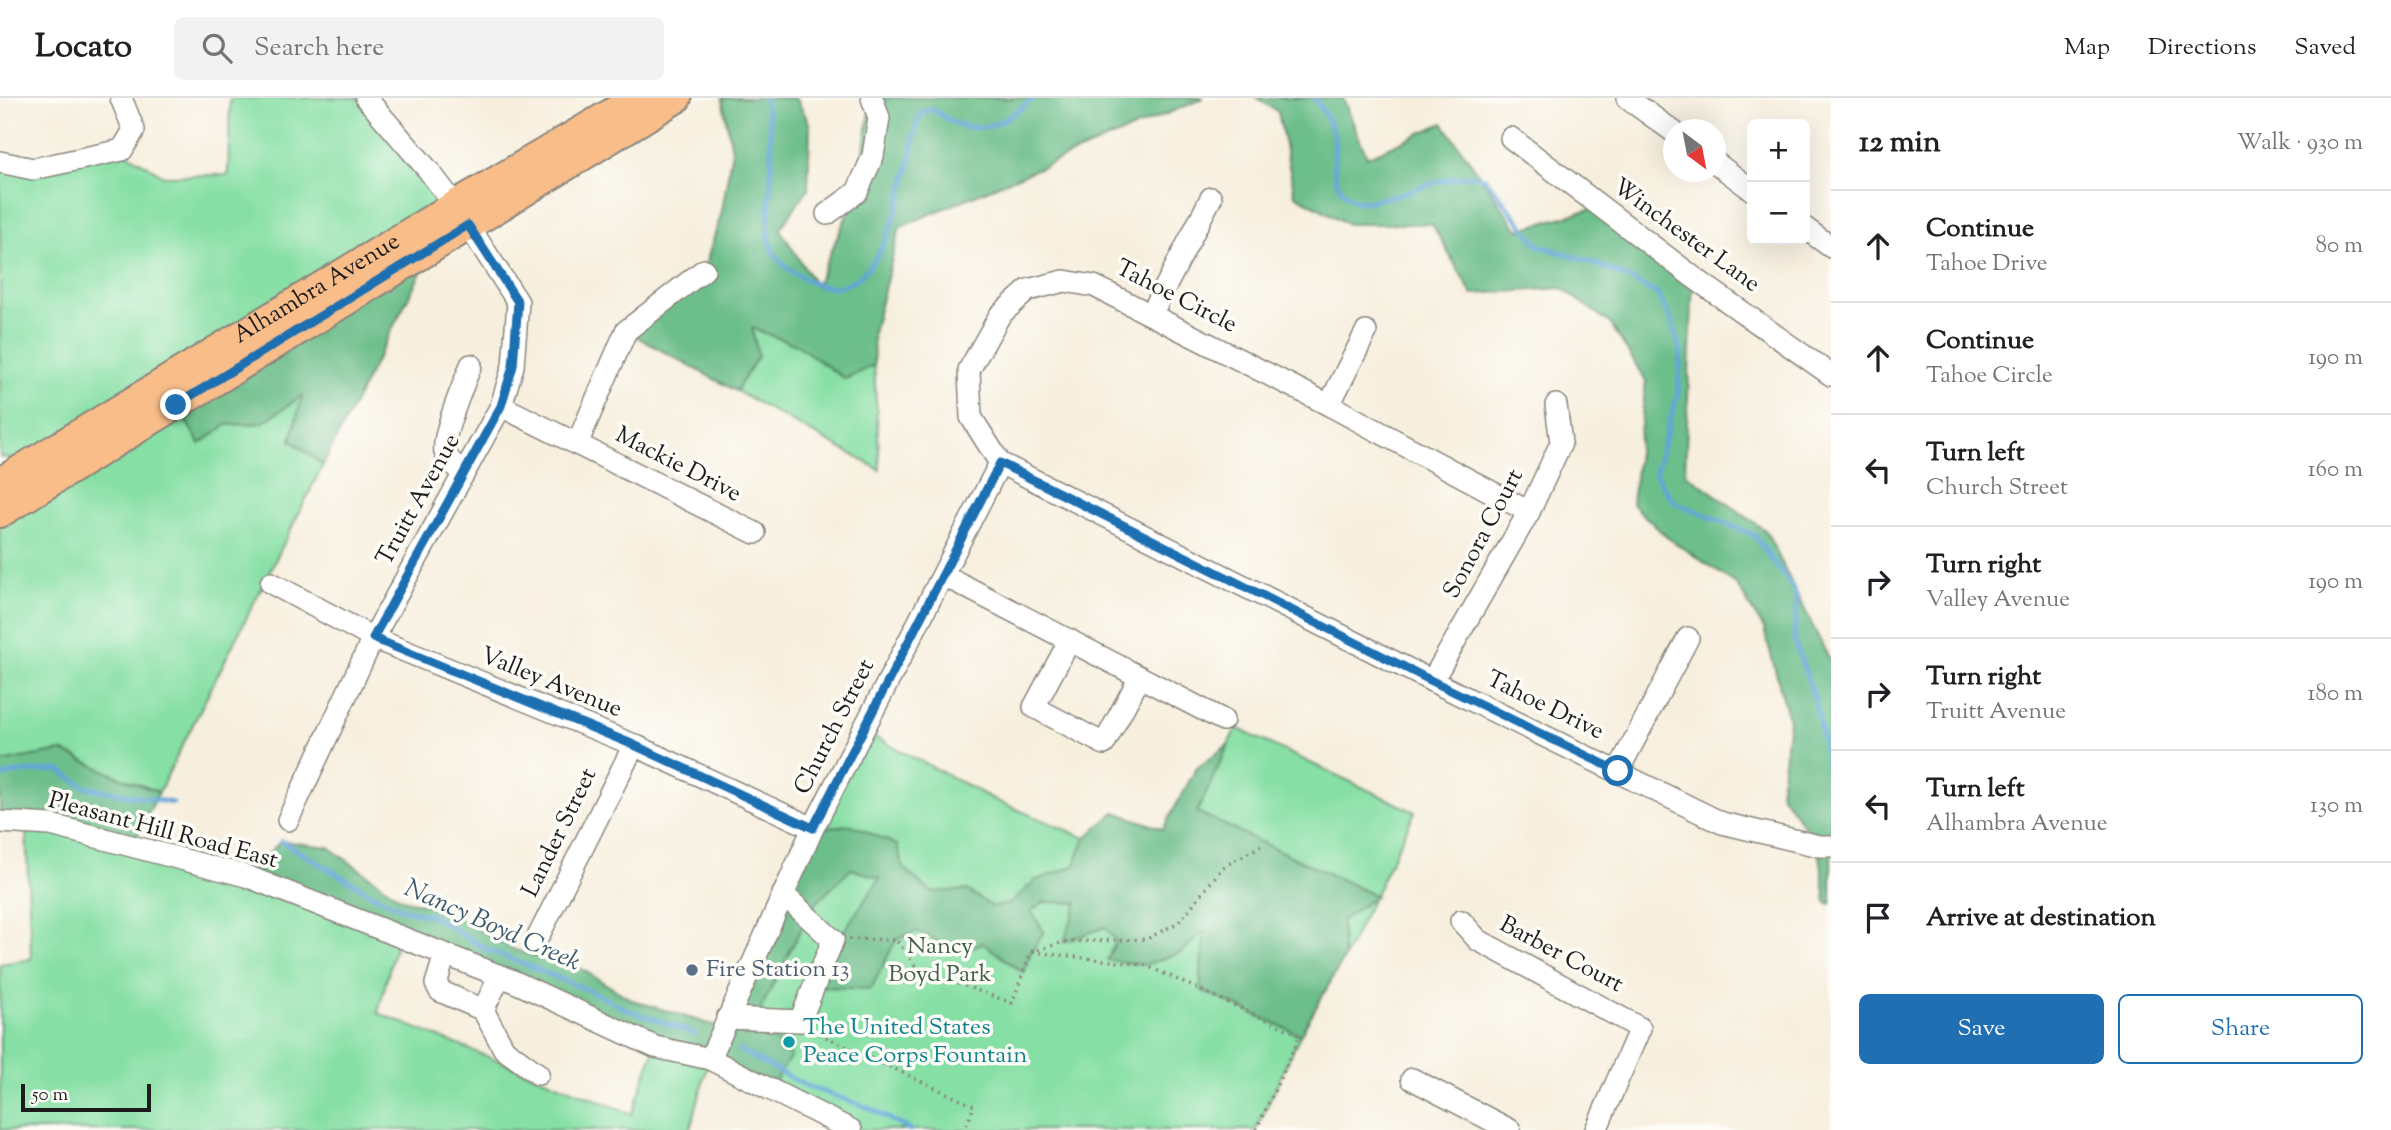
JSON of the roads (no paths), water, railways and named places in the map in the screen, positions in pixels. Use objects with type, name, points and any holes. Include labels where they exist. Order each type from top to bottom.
[{"type":"main road","name":"Alhambra Avenue","points":[[0,513],[637,98]]},
{"type":"main road","name":"Alhambra Avenue","points":[[0,482],[461,215],[677,98]]},
{"type":"street","points":[[0,162],[33,169],[122,149],[134,130],[121,98]]},
{"type":"street","name":"Truitt Avenue","points":[[288,820],[373,638],[501,406],[513,366],[518,302],[461,215],[366,98]]},
{"type":"street","points":[[827,214],[857,192],[873,156],[879,118],[872,98]]},
{"type":"street","points":[[1627,98],[1663,124]]},
{"type":"street","name":"Winchester Lane","points":[[1511,138],[1693,277],[1831,375]]},
{"type":"street","points":[[1726,170],[1747,186]]},
{"type":"street","points":[[1152,313],[1211,198]]},
{"type":"street","points":[[1810,232],[1831,247]]},
{"type":"street","name":"Mackie Drive","points":[[577,444],[626,331],[704,270]]},
{"type":"street","name":"Tahoe Circle","points":[[1000,463],[971,417],[969,370],[1000,315],[1028,290],[1064,281],[1094,286],[1152,313],[1529,512]]},
{"type":"street","points":[[1329,405],[1366,332]]},
{"type":"street","points":[[464,473],[448,458],[444,447],[460,390],[471,365]]},
{"type":"street","name":"Sonora Court","points":[[1432,681],[1529,512],[1561,443],[1556,405]]},
{"type":"street","name":"Mackie Drive","points":[[501,406],[755,533]]},
{"type":"street","points":[[1000,463],[1432,681]]},
{"type":"street","name":"Church Street","points":[[710,1059],[813,828],[1000,463]]},
{"type":"street","points":[[943,575],[1223,720]]},
{"type":"street","name":"Valley Avenue","points":[[271,583],[373,638],[634,745],[813,828]]},
{"type":"street","points":[[1618,771],[1688,638]]},
{"type":"street","points":[[1070,640],[1034,707],[1104,744],[1140,677]]},
{"type":"street","name":"Tahoe Drive","points":[[1432,681],[1722,823],[1819,846],[1831,846]]},
{"type":"street","name":"Lander Street","points":[[534,945],[634,745]]},
{"type":"street","name":"Pleasant Hill Road East","points":[[0,822],[51,825],[246,876],[500,976],[655,1047],[710,1059],[851,1130]]},
{"type":"street","points":[[727,1017],[800,1021],[833,940],[783,894]]},
{"type":"street","name":"Barber Court","points":[[1461,921],[1478,940],[1640,1028],[1596,1130]]},
{"type":"street","points":[[445,954],[436,984],[440,991],[483,1010],[504,1049],[538,1074]]},
{"type":"street","points":[[483,1010],[500,976]]},
{"type":"street","points":[[1412,1079],[1510,1130]]},
{"type":"waterway","points":[[764,98],[770,138],[770,244],[777,257],[806,280],[819,285],[840,286],[858,278],[873,262],[885,241],[902,193],[916,126],[922,112],[933,109],[960,125],[984,127],[1009,117],[1033,98]]},
{"type":"waterway","points":[[1314,98],[1333,132],[1335,171],[1339,187],[1354,200],[1378,200],[1453,178],[1485,178],[1538,245],[1594,263],[1657,294],[1671,319],[1681,352],[1678,392],[1655,474],[1674,502],[1754,535],[1794,590],[1797,602],[1794,640],[1815,700],[1831,775]]},
{"type":"waterway","name":"Nancy Boyd Creek","points":[[0,777],[19,772],[59,770],[85,787],[173,803]]},
{"type":"waterway","name":"Nancy Boyd Creek","points":[[281,841],[375,896],[406,910],[432,916],[486,949],[586,989],[626,1009],[695,1034]]},
{"type":"waterway","name":"Nancy Boyd Creek","points":[[739,1050],[804,1085],[869,1108],[910,1130]]},
{"type":"place","name":"Fire Station 13","points":[[692,970]]},
{"type":"place","name":"The United States Peace Corps Fountain","points":[[789,1042]]},
{"type":"park label","name":"Nancy Boyd Park","points":[[940,961]]}]
